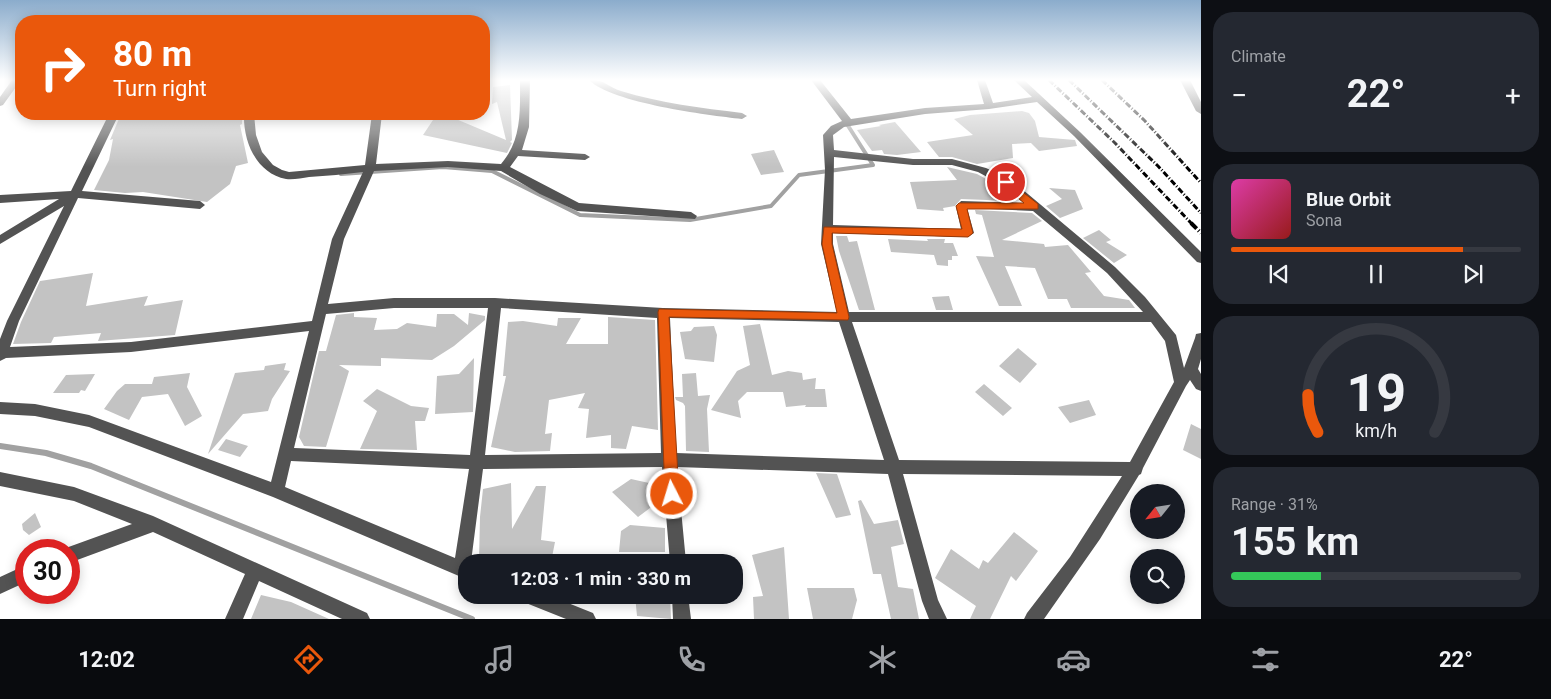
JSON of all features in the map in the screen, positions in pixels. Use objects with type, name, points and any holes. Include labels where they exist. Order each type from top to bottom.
[{"type":"street","points":[[504,168],[518,153],[524,132],[524,109]]},
{"type":"street","points":[[691,109],[742,116]]},
{"type":"street","points":[[838,109],[849,123]]},
{"type":"street","points":[[938,619],[930,601],[894,467],[844,317],[827,244],[830,170],[828,135],[841,124],[925,111],[952,109]]},
{"type":"street","points":[[1050,109],[1201,259]]},
{"type":"street","points":[[111,120],[13,321],[0,354],[131,347],[317,325]]},
{"type":"street","points":[[249,120],[250,131],[258,156],[278,173],[288,176],[370,168],[448,164],[480,165],[504,168],[577,207],[691,216]]},
{"type":"street","points":[[276,491],[338,239],[370,168],[376,120]]},
{"type":"street","points":[[518,153],[585,157]]},
{"type":"street","points":[[829,153],[904,161],[952,162],[982,170],[1006,182],[1111,270],[1141,300],[1171,339],[1186,376],[1201,385]]},
{"type":"street","points":[[0,240],[75,194]]},
{"type":"street","points":[[0,199],[75,194],[200,205]]},
{"type":"street","points":[[827,229],[968,233],[961,206],[963,205],[1035,207]]},
{"type":"street","points":[[320,310],[394,304],[495,304],[663,312],[844,317],[1155,317]]},
{"type":"street","points":[[466,554],[495,304]]},
{"type":"street","points":[[663,312],[669,460],[677,554]]},
{"type":"street","points":[[1034,619],[1090,544],[1136,469],[1186,376],[1201,338]]},
{"type":"street","points":[[0,408],[35,410],[89,421],[276,491],[458,567]]},
{"type":"street","points":[[285,454],[477,462],[669,460],[894,467],[1136,469]]},
{"type":"street","points":[[0,479],[74,494],[153,524],[361,619]]},
{"type":"street","points":[[80,551],[153,524]]},
{"type":"street","points":[[234,619],[255,570]]},
{"type":"street","points":[[0,586],[15,578]]},
{"type":"street","points":[[550,604],[587,619]]},
{"type":"street","points":[[681,604],[682,619]]},
{"type":"building","points":[[499,109],[511,109],[512,140],[510,142],[512,143],[507,153],[423,135],[433,120],[458,120],[506,140]]},
{"type":"building","points":[[1022,111],[1029,113],[1035,121],[1039,137],[1075,140],[1077,146],[1039,151],[1031,143],[1012,144],[1013,158],[977,164],[952,157],[939,157],[927,142],[973,135],[954,119],[970,115]]},
{"type":"building","points":[[118,120],[242,120],[240,125],[248,163],[236,166],[230,184],[207,202],[143,192],[125,193],[94,190],[109,160],[113,139],[110,140]]},
{"type":"building","points":[[895,122],[921,152],[897,155],[884,154],[882,150],[872,151],[857,130]]},
{"type":"building","points":[[774,150],[784,172],[761,175],[751,154]]},
{"type":"building","points":[[947,167],[977,174],[1011,194],[1012,201],[961,199],[955,206],[943,208],[944,211],[917,209],[910,182],[957,180]]},
{"type":"building","points":[[1049,188],[1075,190],[1083,209],[1060,218],[1046,206],[1062,199]]},
{"type":"building","points":[[975,210],[1032,213],[1042,221],[1002,240],[1044,244],[1045,247],[1068,245],[1091,272],[1085,273],[1104,296],[1129,300],[1135,308],[1071,308],[1067,299],[1048,299],[1035,268],[1005,266],[1022,306],[999,306],[976,256],[994,257],[982,215],[976,214]]},
{"type":"building","points":[[1099,230],[1111,240],[1106,242],[1127,255],[1114,263],[1083,238]]},
{"type":"building","points":[[836,236],[847,236],[849,242],[857,241],[875,310],[859,310],[839,251]]},
{"type":"building","points":[[888,239],[928,241],[927,239],[945,239],[944,243],[953,243],[958,256],[952,256],[952,260],[948,260],[948,266],[937,265],[934,255],[891,252]]},
{"type":"building","points":[[93,273],[86,306],[148,296],[144,306],[183,300],[175,335],[98,341],[101,333],[54,337],[51,343],[13,344],[40,281]]},
{"type":"building","points":[[949,296],[953,310],[936,310],[932,297]]},
{"type":"building","points":[[354,313],[354,317],[377,318],[374,330],[397,329],[407,323],[436,327],[437,314],[454,314],[468,325],[469,313],[485,316],[485,320],[454,346],[432,360],[381,358],[381,366],[339,365],[349,371],[326,447],[304,446],[299,437],[319,351],[326,351],[336,315]]},
{"type":"building","points":[[608,317],[655,320],[658,430],[632,426],[626,449],[611,448],[611,435],[586,438],[589,409],[578,408],[585,393],[549,400],[545,434],[552,433],[550,451],[515,452],[491,447],[506,376],[503,376],[508,322],[523,321],[557,326],[558,318],[581,318],[566,344],[608,344]]},
{"type":"building","points":[[760,324],[772,375],[788,371],[802,373],[803,380],[816,378],[815,389],[825,389],[827,407],[805,407],[806,405],[786,407],[783,392],[747,392],[738,401],[741,418],[711,410],[737,371],[750,365],[743,326]]},
{"type":"building","points":[[714,326],[717,335],[714,362],[685,359],[680,332],[691,331],[694,327]]},
{"type":"building","points":[[1018,348],[1037,364],[1020,383],[999,366]]},
{"type":"building","points":[[474,358],[473,412],[435,414],[437,376],[459,374]]},
{"type":"building","points":[[286,363],[284,370],[290,371],[272,399],[268,411],[243,414],[208,454],[235,373],[264,370],[265,366]]},
{"type":"building","points":[[190,373],[187,387],[202,416],[185,426],[168,394],[142,397],[129,420],[104,409],[117,391],[125,384],[152,384],[154,377]]},
{"type":"building","points":[[696,373],[698,396],[710,395],[707,409],[709,452],[686,451],[685,406],[676,400],[675,397],[683,397],[682,374]]},
{"type":"building","points":[[95,374],[85,391],[81,390],[79,393],[53,393],[66,375]]},
{"type":"building","points":[[984,384],[1012,408],[1003,416],[975,392]]},
{"type":"building","points":[[377,389],[411,406],[429,408],[425,421],[415,421],[417,450],[360,449],[377,411],[363,401]]},
{"type":"building","points":[[1089,400],[1096,415],[1070,423],[1058,407]]},
{"type":"building","points":[[1191,424],[1201,429],[1201,459],[1183,450]]},
{"type":"building","points":[[226,439],[248,446],[240,457],[218,450]]},
{"type":"building","points":[[816,473],[837,474],[851,515],[836,518]]},
{"type":"building","points":[[631,479],[649,483],[654,505],[638,517],[612,492]]},
{"type":"building","points":[[511,483],[512,529],[536,486],[546,486],[541,540],[555,542],[553,554],[479,554],[483,489]]},
{"type":"building","points":[[861,500],[874,524],[898,520],[904,544],[891,547],[898,587],[913,589],[919,619],[891,619],[881,574],[873,574],[858,501]]},
{"type":"building","points":[[35,513],[41,527],[29,535],[23,530],[22,524]]},
{"type":"building","points":[[630,525],[665,528],[665,552],[619,552],[621,531]]},
{"type":"building","points":[[1014,532],[1038,551],[1016,581],[1011,576],[990,619],[970,619],[976,606],[935,578],[951,549],[979,569],[983,560],[988,563]]},
{"type":"building","points":[[784,547],[789,619],[754,619],[753,597],[763,596],[752,555]]},
{"type":"building","points":[[807,588],[854,588],[857,600],[852,619],[813,619]]},
{"type":"building","points":[[261,595],[291,602],[329,619],[251,619]]},
{"type":"building","points":[[636,604],[670,604],[671,619],[637,616]]},
{"type":"waterway","points":[[341,174],[443,167],[492,171],[580,215],[690,220],[771,206],[799,175],[873,165],[845,121]]},
{"type":"waterway","points":[[0,446],[46,453],[91,466],[472,619]]},
{"type":"railway","points":[[1079,109],[1115,143],[1192,224]]},
{"type":"railway","points":[[1099,109],[1158,166],[1201,213]]},
{"type":"railway","points":[[1132,109],[1201,183]]},
{"type":"railway","points":[[1192,224],[1201,233]]},
{"type":"route","points":[[672,494],[663,312],[844,317],[827,244],[827,229],[968,233],[961,206],[965,204],[1035,207],[1006,182]]}]
